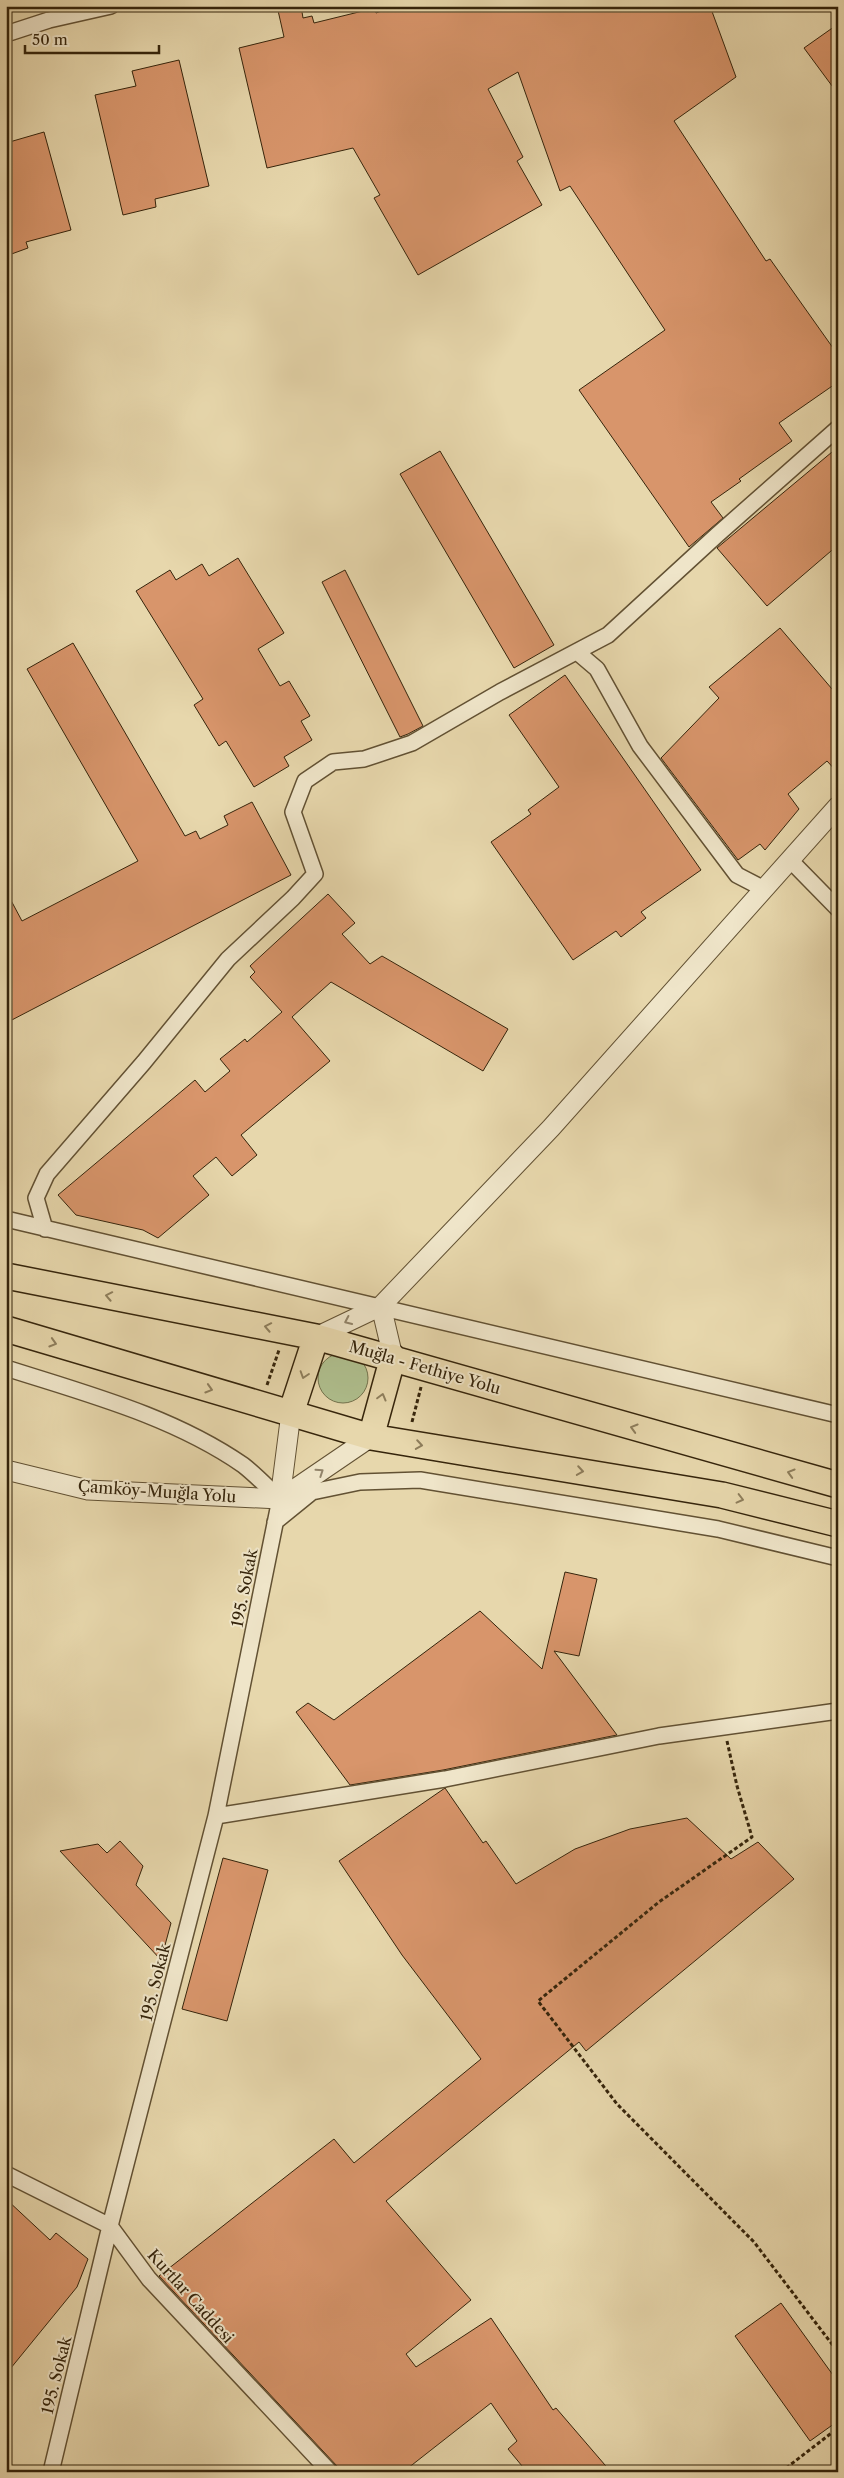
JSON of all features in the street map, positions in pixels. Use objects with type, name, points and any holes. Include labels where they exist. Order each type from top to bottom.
[{"type":"highway","name":"Muğla - Fethiye Yolu","points":[[6,1276],[316,1337],[393,1357],[838,1485]]},
{"type":"highway","points":[[6,1329],[371,1437],[722,1495],[838,1524]]},
{"type":"highway","points":[[291,1414],[316,1337]]},
{"type":"highway","points":[[371,1437],[393,1357]]},
{"type":"street","points":[[6,34],[49,20],[111,6]]},
{"type":"street","points":[[46,1229],[36,1198],[47,1174],[138,1069],[228,960],[293,898],[315,874],[293,812],[305,781],[333,762],[364,759],[412,743],[500,692],[608,635],[717,534],[838,428]]},
{"type":"street","points":[[577,652],[597,669],[640,746],[737,875],[764,889]]},
{"type":"street","points":[[316,1337],[381,1306],[551,1128],[838,806]]},
{"type":"street","points":[[790,860],[838,909]]},
{"type":"street","points":[[6,1219],[838,1415]]},
{"type":"street","points":[[381,1306],[393,1357]]},
{"type":"street","points":[[6,1368],[120,1404],[195,1436],[244,1466],[280,1499]]},
{"type":"street","points":[[280,1499],[291,1414]]},
{"type":"street","points":[[280,1499],[371,1437]]},
{"type":"street","name":"Çamköy-Muığla Yolu","points":[[6,1470],[88,1490],[280,1499]]},
{"type":"street","points":[[275,1522],[312,1492],[360,1482],[420,1480],[718,1529],[838,1558]]},
{"type":"street","name":"195. Sokak","points":[[51,2472],[110,2226],[216,1816],[280,1499]]},
{"type":"street","points":[[216,1816],[444,1779],[659,1736],[838,1711]]},
{"type":"street","name":"Kurtlar Caddesi","points":[[6,2174],[110,2226],[149,2279],[330,2472]]},
{"type":"path","points":[[261,1405],[285,1330]]},
{"type":"path","points":[[407,1443],[426,1367]]},
{"type":"path","points":[[724,1726],[737,1786],[752,1838],[659,1902],[538,2000],[617,2104],[754,2242],[838,2352]]},
{"type":"path","points":[[780,2472],[838,2428]]},
{"type":"green space","points":[[343,1353],[353,1355],[361,1360],[366,1368],[368,1378],[366,1388],[361,1396],[353,1401],[343,1403],[333,1401],[325,1396],[320,1388],[318,1378],[320,1368],[325,1360],[333,1355]]},
{"type":"building","points":[[277,6],[301,6],[303,18],[312,16],[314,23],[375,8],[376,13],[395,6],[710,6],[736,77],[674,121],[766,261],[770,259],[838,355],[838,382],[779,423],[792,441],[739,479],[741,481],[711,502],[723,518],[689,547],[579,390],[665,330],[570,186],[560,191],[518,72],[488,89],[523,157],[517,161],[542,205],[418,275],[374,198],[380,195],[353,148],[267,168],[239,48],[284,37]]},
{"type":"building","points":[[838,24],[838,94],[804,48]]},
{"type":"building","points":[[179,60],[209,186],[155,199],[156,207],[123,215],[95,95],[136,86],[132,71]]},
{"type":"building","points":[[44,132],[71,230],[26,242],[28,248],[6,256],[6,143]]},
{"type":"building","points":[[838,447],[838,545],[767,606],[717,548]]},
{"type":"building","points":[[440,451],[554,645],[514,668],[400,474]]},
{"type":"building","points":[[238,558],[284,633],[258,649],[280,686],[289,681],[310,716],[301,721],[312,740],[284,757],[289,766],[254,787],[226,741],[219,746],[194,705],[203,699],[136,591],[170,570],[176,580],[202,564],[209,576]]},
{"type":"building","points":[[345,570],[423,726],[400,737],[322,582]]},
{"type":"building","points":[[780,628],[838,696],[838,773],[827,761],[788,794],[799,809],[765,850],[760,844],[738,860],[661,758],[719,698],[709,687]]},
{"type":"building","points":[[73,643],[185,836],[196,831],[200,839],[228,825],[224,816],[252,802],[291,875],[6,1023],[6,891],[22,921],[138,861],[27,669]]},
{"type":"building","points":[[565,675],[701,870],[641,912],[646,918],[621,937],[616,931],[573,960],[491,842],[531,814],[528,810],[559,787],[509,715]]},
{"type":"building","points":[[328,894],[355,923],[342,934],[370,964],[382,956],[508,1029],[483,1071],[331,982],[292,1017],[330,1061],[241,1135],[257,1155],[232,1176],[216,1157],[193,1176],[209,1195],[158,1238],[143,1230],[76,1215],[58,1195],[195,1080],[205,1092],[230,1071],[220,1059],[245,1039],[247,1042],[282,1012],[250,977],[255,972],[250,966]]},
{"type":"building","points":[[565,1572],[597,1579],[579,1656],[554,1651],[617,1735],[443,1770],[350,1785],[296,1712],[308,1703],[334,1720],[480,1611],[542,1669]]},
{"type":"building","points":[[445,1788],[483,1843],[486,1841],[516,1884],[575,1849],[630,1829],[687,1818],[731,1859],[758,1842],[794,1879],[586,2051],[579,2042],[386,2201],[471,2300],[406,2354],[416,2367],[491,2318],[553,2410],[556,2408],[611,2472],[527,2472],[508,2449],[517,2441],[491,2403],[403,2472],[340,2472],[337,2466],[159,2276],[334,2139],[354,2163],[481,2059],[402,1955],[339,1861]]},
{"type":"building","points":[[120,1841],[143,1866],[136,1885],[171,1923],[161,1960],[60,1851],[98,1844],[107,1853]]},
{"type":"building","points":[[223,1858],[268,1870],[227,2021],[182,2009]]},
{"type":"building","points":[[6,2199],[50,2240],[56,2233],[88,2259],[77,2287],[6,2374]]},
{"type":"building","points":[[781,2303],[838,2382],[838,2421],[810,2441],[735,2336]]}]
